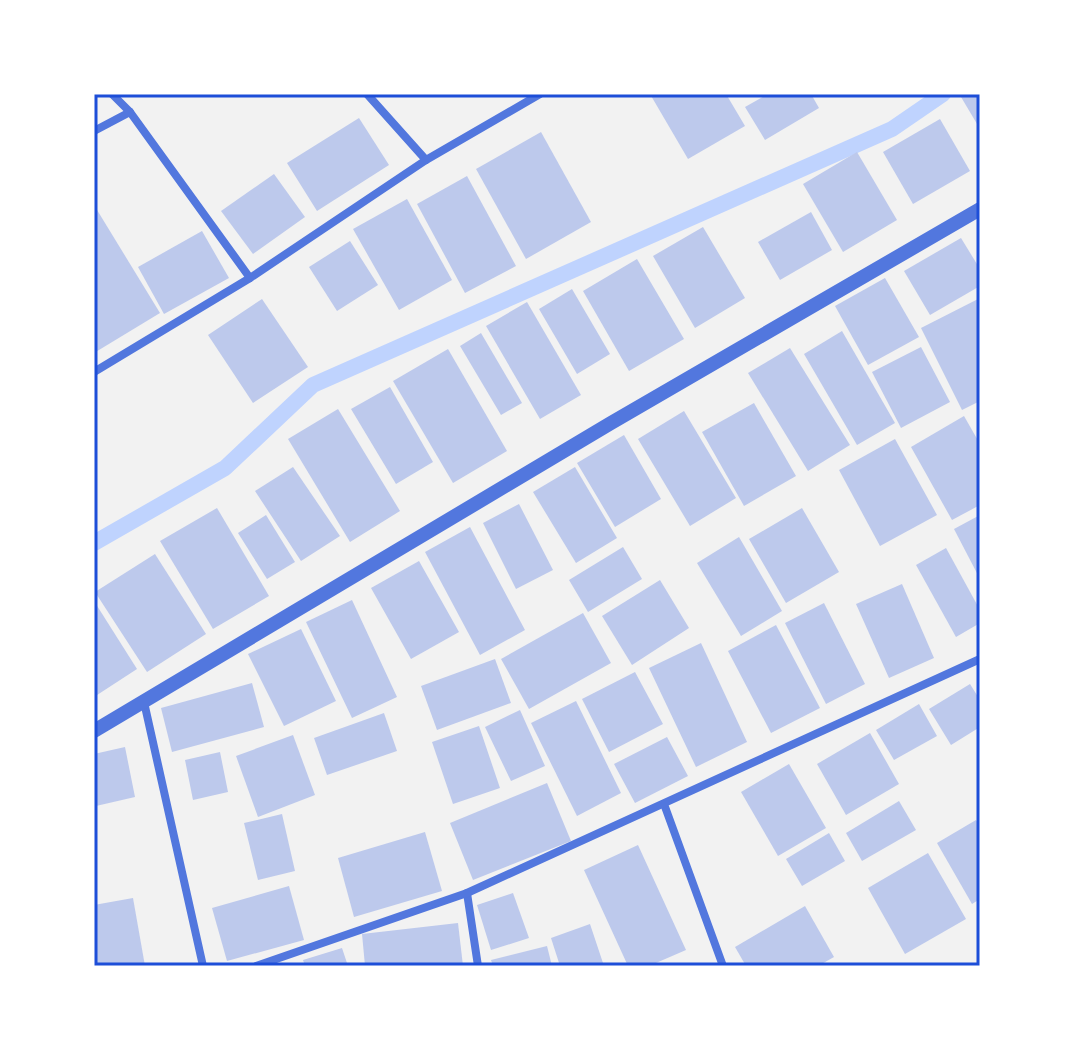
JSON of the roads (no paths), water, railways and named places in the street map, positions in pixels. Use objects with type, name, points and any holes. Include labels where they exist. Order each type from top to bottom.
[{"type":"street","points":[[112,94],[130,112],[250,278]]},
{"type":"street","points":[[367,94],[426,160]]},
{"type":"street","points":[[94,372],[250,278],[426,160],[540,94]]},
{"type":"street","points":[[94,131],[130,112]]},
{"type":"street","points":[[94,731],[611,423],[980,209]]},
{"type":"street","points":[[256,966],[467,893],[980,659]]},
{"type":"street","points":[[144,702],[203,966]]},
{"type":"street","points":[[664,804],[723,966]]},
{"type":"street","points":[[467,893],[478,966]]},
{"type":"waterway","points":[[94,543],[225,468],[313,385],[892,129],[943,94]]}]
